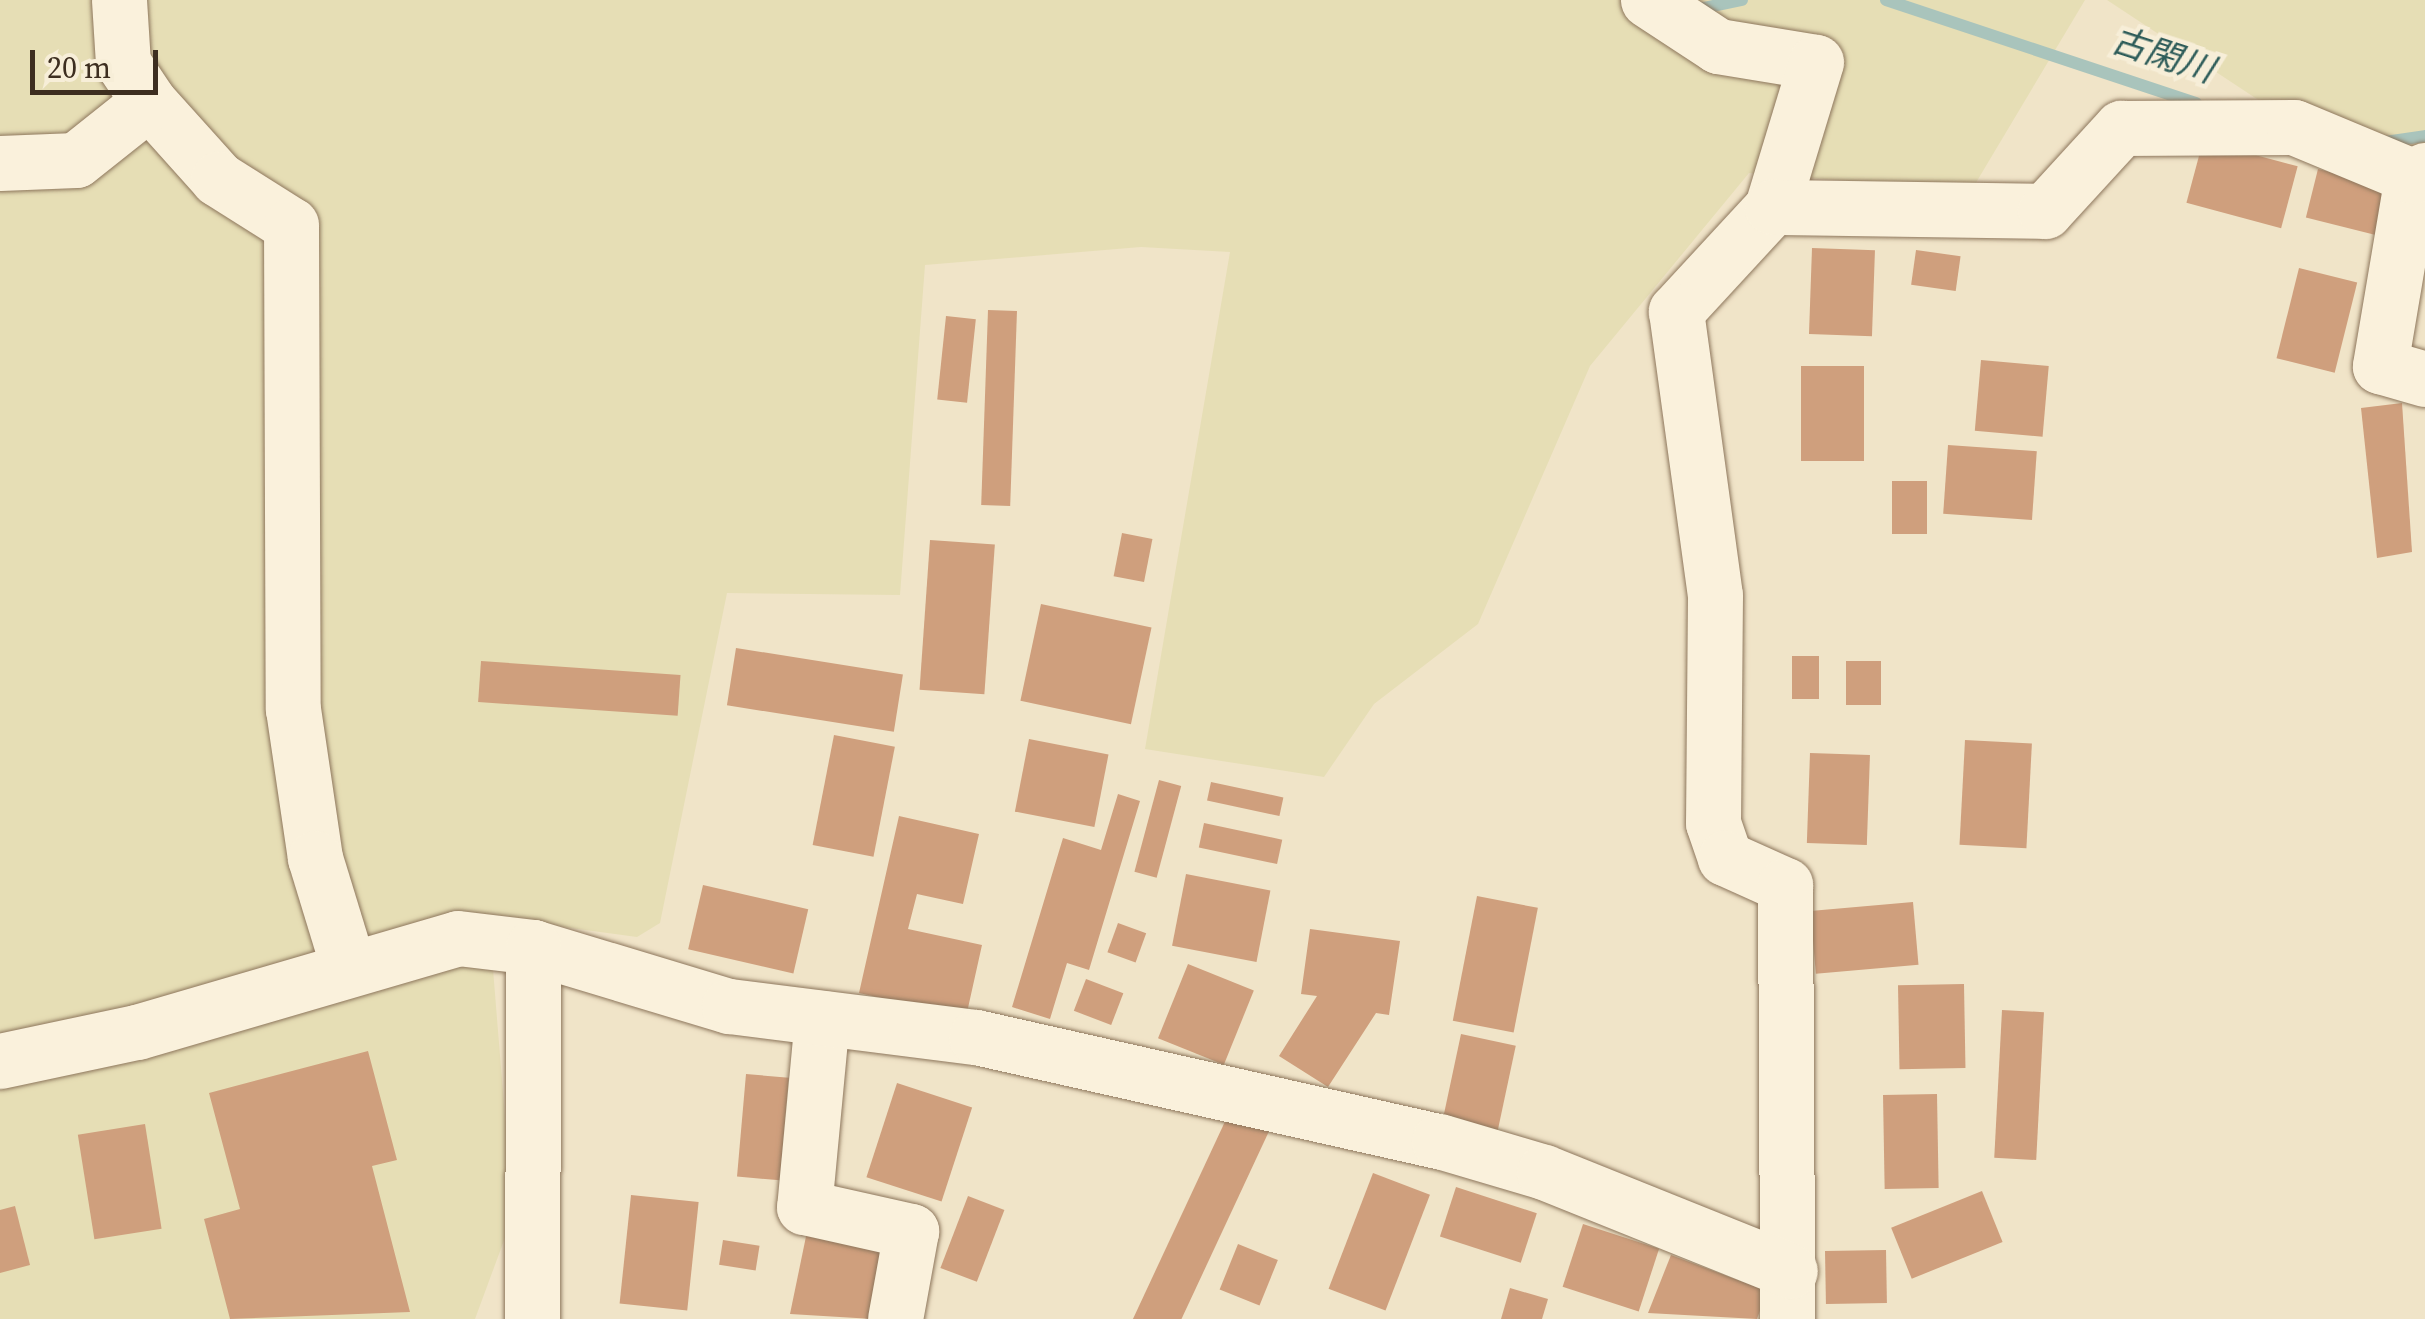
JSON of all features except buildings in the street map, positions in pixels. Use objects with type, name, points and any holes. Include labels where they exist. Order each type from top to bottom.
[{"type":"street","points":[[120,0],[123,62],[149,102],[218,179],[291,225],[292,709],[315,858],[348,966]]},
{"type":"street","points":[[0,1061],[138,1032],[348,966],[458,938],[533,947],[729,1006],[976,1037],[1439,1141],[1544,1172],[1789,1295],[1785,886],[1725,858],[1713,823],[1715,595],[1676,352],[1676,311],[1772,207],[1816,62],[1718,46],[1648,0]]},
{"type":"street","points":[[0,163],[76,160],[149,102]]},
{"type":"street","points":[[1772,207],[2044,211],[2121,128],[2294,127],[2419,173],[2380,366],[2425,378]]},
{"type":"street","points":[[532,1319],[533,947]]},
{"type":"street","points":[[822,1018],[804,1207],[912,1231],[894,1319]]},
{"type":"shaded area","points":[[0,0],[2085,0],[1971,191],[1749,173],[1590,366],[1478,624],[1374,704],[1324,777],[1145,749],[1230,252],[1141,247],[925,265],[900,595],[727,593],[660,923],[637,937],[505,919],[493,969],[513,1216],[475,1319],[0,1319]]},
{"type":"shaded area","points":[[2107,0],[2425,0],[2425,210]]},
{"type":"waterway","name":"古閑川","points":[[1694,10],[1742,0]]},
{"type":"waterway","name":"古閑川","points":[[1886,0],[2196,103]]},
{"type":"waterway","name":"古閑川","points":[[2385,142],[2425,136]]}]
